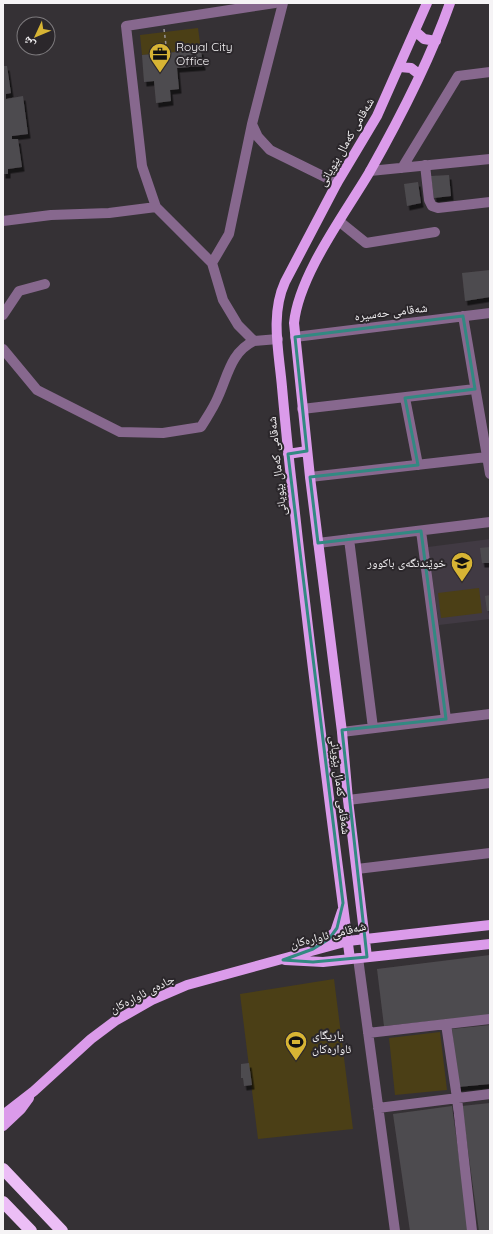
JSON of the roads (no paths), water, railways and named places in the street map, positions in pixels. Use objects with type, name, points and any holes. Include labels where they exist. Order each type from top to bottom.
[{"type":"highway","points":[[3,1169],[62,1231]]},
{"type":"highway","points":[[3,1202],[30,1231]]},
{"type":"main road","name":"شەقامی کەمال بێویانی","points":[[358,958],[348,941],[330,815],[288,454],[276,316],[282,287],[338,183],[377,116],[427,3]]},
{"type":"main road","name":"شەقامی کەمال بێویانی","points":[[358,958],[365,938],[348,800],[342,732],[302,409],[295,337],[295,316],[301,291],[370,171],[420,75],[436,41],[450,3]]},
{"type":"main road","points":[[415,31],[424,39],[436,41]]},
{"type":"main road","points":[[400,66],[411,68],[420,75]]},
{"type":"main road","points":[[288,454],[307,452]]},
{"type":"main road","points":[[313,949],[329,939],[335,932],[341,917],[343,903]]},
{"type":"main road","points":[[345,914],[361,912]]},
{"type":"main road","name":"شەقامی ئاوارەکان","points":[[283,960],[313,949],[365,938],[490,925]]},
{"type":"main road","name":"شەقامی ئاوارەکان","points":[[283,960],[313,962],[490,944]]},
{"type":"main road","name":"جادەی ئاوارەکان","points":[[3,1115],[34,1091],[91,1039],[136,1009],[171,992],[204,979],[283,960]]},
{"type":"main road","name":"جادەی ئاوارەکان","points":[[3,1126],[21,1108],[34,1091]]},
{"type":"street","points":[[254,341],[238,325],[223,300],[212,263],[156,207],[142,166],[126,26],[275,3]]},
{"type":"street","points":[[212,263],[229,234],[252,124],[283,3]]},
{"type":"street","points":[[402,168],[458,76],[490,72]]},
{"type":"street","points":[[252,124],[258,138],[270,150],[338,183]]},
{"type":"street","points":[[370,171],[490,159]]},
{"type":"street","points":[[426,165],[429,200],[432,206],[438,208],[490,202]]},
{"type":"street","points":[[3,221],[51,214],[109,213],[156,207]]},
{"type":"street","points":[[340,222],[366,243],[435,232]]},
{"type":"street","points":[[3,315],[20,291],[45,284]]},
{"type":"street","name":"شەقامی حەسیرە","points":[[295,337],[490,313]]},
{"type":"street","points":[[463,316],[490,474]]},
{"type":"street","points":[[3,349],[38,390],[120,432],[163,433],[201,427],[218,398],[231,365],[243,346],[254,341],[278,339]]},
{"type":"street","points":[[302,409],[475,389]]},
{"type":"street","points":[[405,398],[418,465]]},
{"type":"street","points":[[310,478],[487,457]]},
{"type":"street","points":[[318,543],[490,522]]},
{"type":"street","points":[[421,530],[446,719]]},
{"type":"street","points":[[349,539],[373,728]]},
{"type":"street","points":[[342,732],[490,714]]},
{"type":"street","points":[[348,800],[490,783]]},
{"type":"street","points":[[356,869],[490,853]]},
{"type":"street","points":[[358,958],[395,1231]]},
{"type":"street","points":[[368,1033],[490,1019]]},
{"type":"street","points":[[446,1024],[457,1098],[472,1231]]},
{"type":"street","points":[[378,1108],[490,1094]]},
{"type":"place","name":"Royal City Office","points":[[160,74]]},
{"type":"place","name":"خوێندنگەی باکوور","points":[[462,582]]},
{"type":"place","name":"یاریگای ئاوارەکان","points":[[296,1062]]}]
